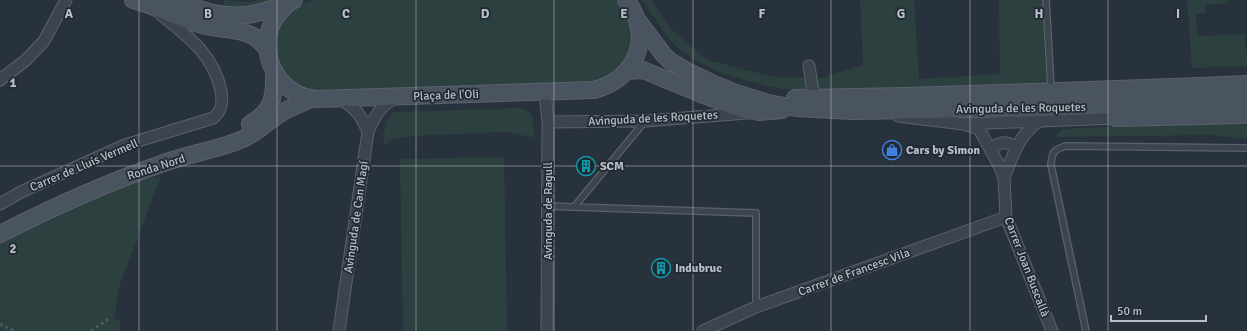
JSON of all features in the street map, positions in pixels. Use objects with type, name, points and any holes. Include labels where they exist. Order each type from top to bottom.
[{"type":"main road","name":"Plaça de l'Oli","points":[[292,1],[280,11],[273,20],[268,36],[267,49],[274,71],[280,80],[295,93],[311,99],[340,99],[594,90],[608,85],[627,71],[635,59],[638,51],[640,42],[638,21],[633,9],[626,0]]},
{"type":"main road","points":[[140,2],[185,5],[231,16],[244,16],[264,12],[292,1]]},
{"type":"main road","points":[[140,2],[203,26],[250,34],[259,40],[267,49]]},
{"type":"main road","name":"Avinguda de les Roquetes","points":[[638,21],[656,46],[679,67],[701,79],[744,95],[768,103],[796,108],[852,111],[1044,108],[1247,100]]},
{"type":"main road","name":"Avinguda de les Roquetes","points":[[627,71],[643,70],[726,104],[759,112],[796,108]]},
{"type":"main road","name":"Ronda Nord","points":[[0,224],[78,186],[142,160],[168,151],[228,135],[243,129],[255,122],[264,113],[274,97],[274,71]]},
{"type":"main road","points":[[744,95],[776,98],[814,98],[1051,92],[1247,84]]},
{"type":"main road","name":"Ronda Nord","points":[[0,234],[63,203],[133,174],[166,162],[218,148],[243,139],[257,131],[283,112],[311,99]]},
{"type":"main road","points":[[1115,118],[1247,115]]},
{"type":"street","points":[[0,80],[26,60],[44,41],[66,0]]},
{"type":"street","name":"Carrer de Lluís Vermell","points":[[0,204],[20,192],[125,145],[213,118],[217,115],[223,102],[220,84],[212,64],[200,48],[140,2]]},
{"type":"street","points":[[809,66],[814,98]]},
{"type":"street","name":"Avinguda de Ragull","points":[[545,91],[548,122],[547,331]]},
{"type":"street","name":"Avinguda de Can Magí","points":[[339,331],[368,132],[379,111],[386,103],[399,97]]},
{"type":"street","points":[[340,99],[356,110],[364,120],[368,132]]},
{"type":"street","points":[[852,111],[963,124],[1115,118]]},
{"type":"street","name":"Avinguda de les Roquetes","points":[[548,122],[645,121],[759,112]]},
{"type":"street","name":"Carrer Joan Buscallà","points":[[1004,178],[1016,147],[1031,127],[1038,122]]},
{"type":"street","name":"Carrer Joan Buscallà","points":[[963,124],[978,129],[1000,167],[1004,178],[1006,217],[1052,331]]},
{"type":"street","points":[[990,149],[1000,143],[1008,142],[1016,147]]},
{"type":"street","name":"Carrer de Francesc Vila","points":[[703,331],[756,307],[1006,217]]},
{"type":"street","name":"Avinguda de Can Magí","points":[[344,301],[345,331]]},
{"type":"lane","points":[[1046,0],[1051,92]]},
{"type":"lane","points":[[574,207],[645,121]]},
{"type":"lane","points":[[1086,331],[1050,165],[1052,154],[1057,148],[1066,146],[1247,148]]},
{"type":"lane","points":[[548,206],[756,213],[756,307]]},
{"type":"path","points":[[91,331],[110,318]]},
{"type":"path","points":[[0,324],[15,331]]},
{"type":"shaded area","points":[[224,0],[249,2],[274,0],[255,6],[235,7],[223,6]]},
{"type":"shaded area","points":[[315,0],[615,0],[621,4],[632,21],[632,54],[621,69],[599,82],[310,92],[300,87],[287,77],[281,68],[276,45],[278,29],[286,16],[296,8]]},
{"type":"shaded area","points":[[642,0],[651,0],[671,29],[707,60],[774,77],[822,78],[863,65],[860,0],[914,0],[919,79],[1000,74],[999,0],[1042,0],[1046,84],[918,89],[798,90],[769,87],[719,72],[692,58],[678,48],[666,35]]},
{"type":"shaded area","points":[[1187,0],[1229,0],[1228,3],[1205,5],[1206,13],[1196,14],[1197,36],[1245,34],[1247,66],[1192,68]]},
{"type":"shaded area","points":[[517,108],[528,111],[532,117],[534,137],[507,132],[411,136],[392,139],[383,146],[386,122],[391,114],[395,112]]},
{"type":"shaded area","points":[[1182,124],[1247,125],[1247,139],[1212,135],[1055,137],[1062,129]]},
{"type":"shaded area","points":[[504,157],[507,331],[403,331],[400,159]]},
{"type":"shaded area","points":[[161,176],[119,287],[114,319],[120,320],[120,331],[0,331],[0,240],[121,185]]},
{"type":"place","name":"Cars by Simon","points":[[892,150]]},
{"type":"place","name":"SCM","points":[[586,166]]},
{"type":"place","name":"Indubruc","points":[[661,268]]}]
